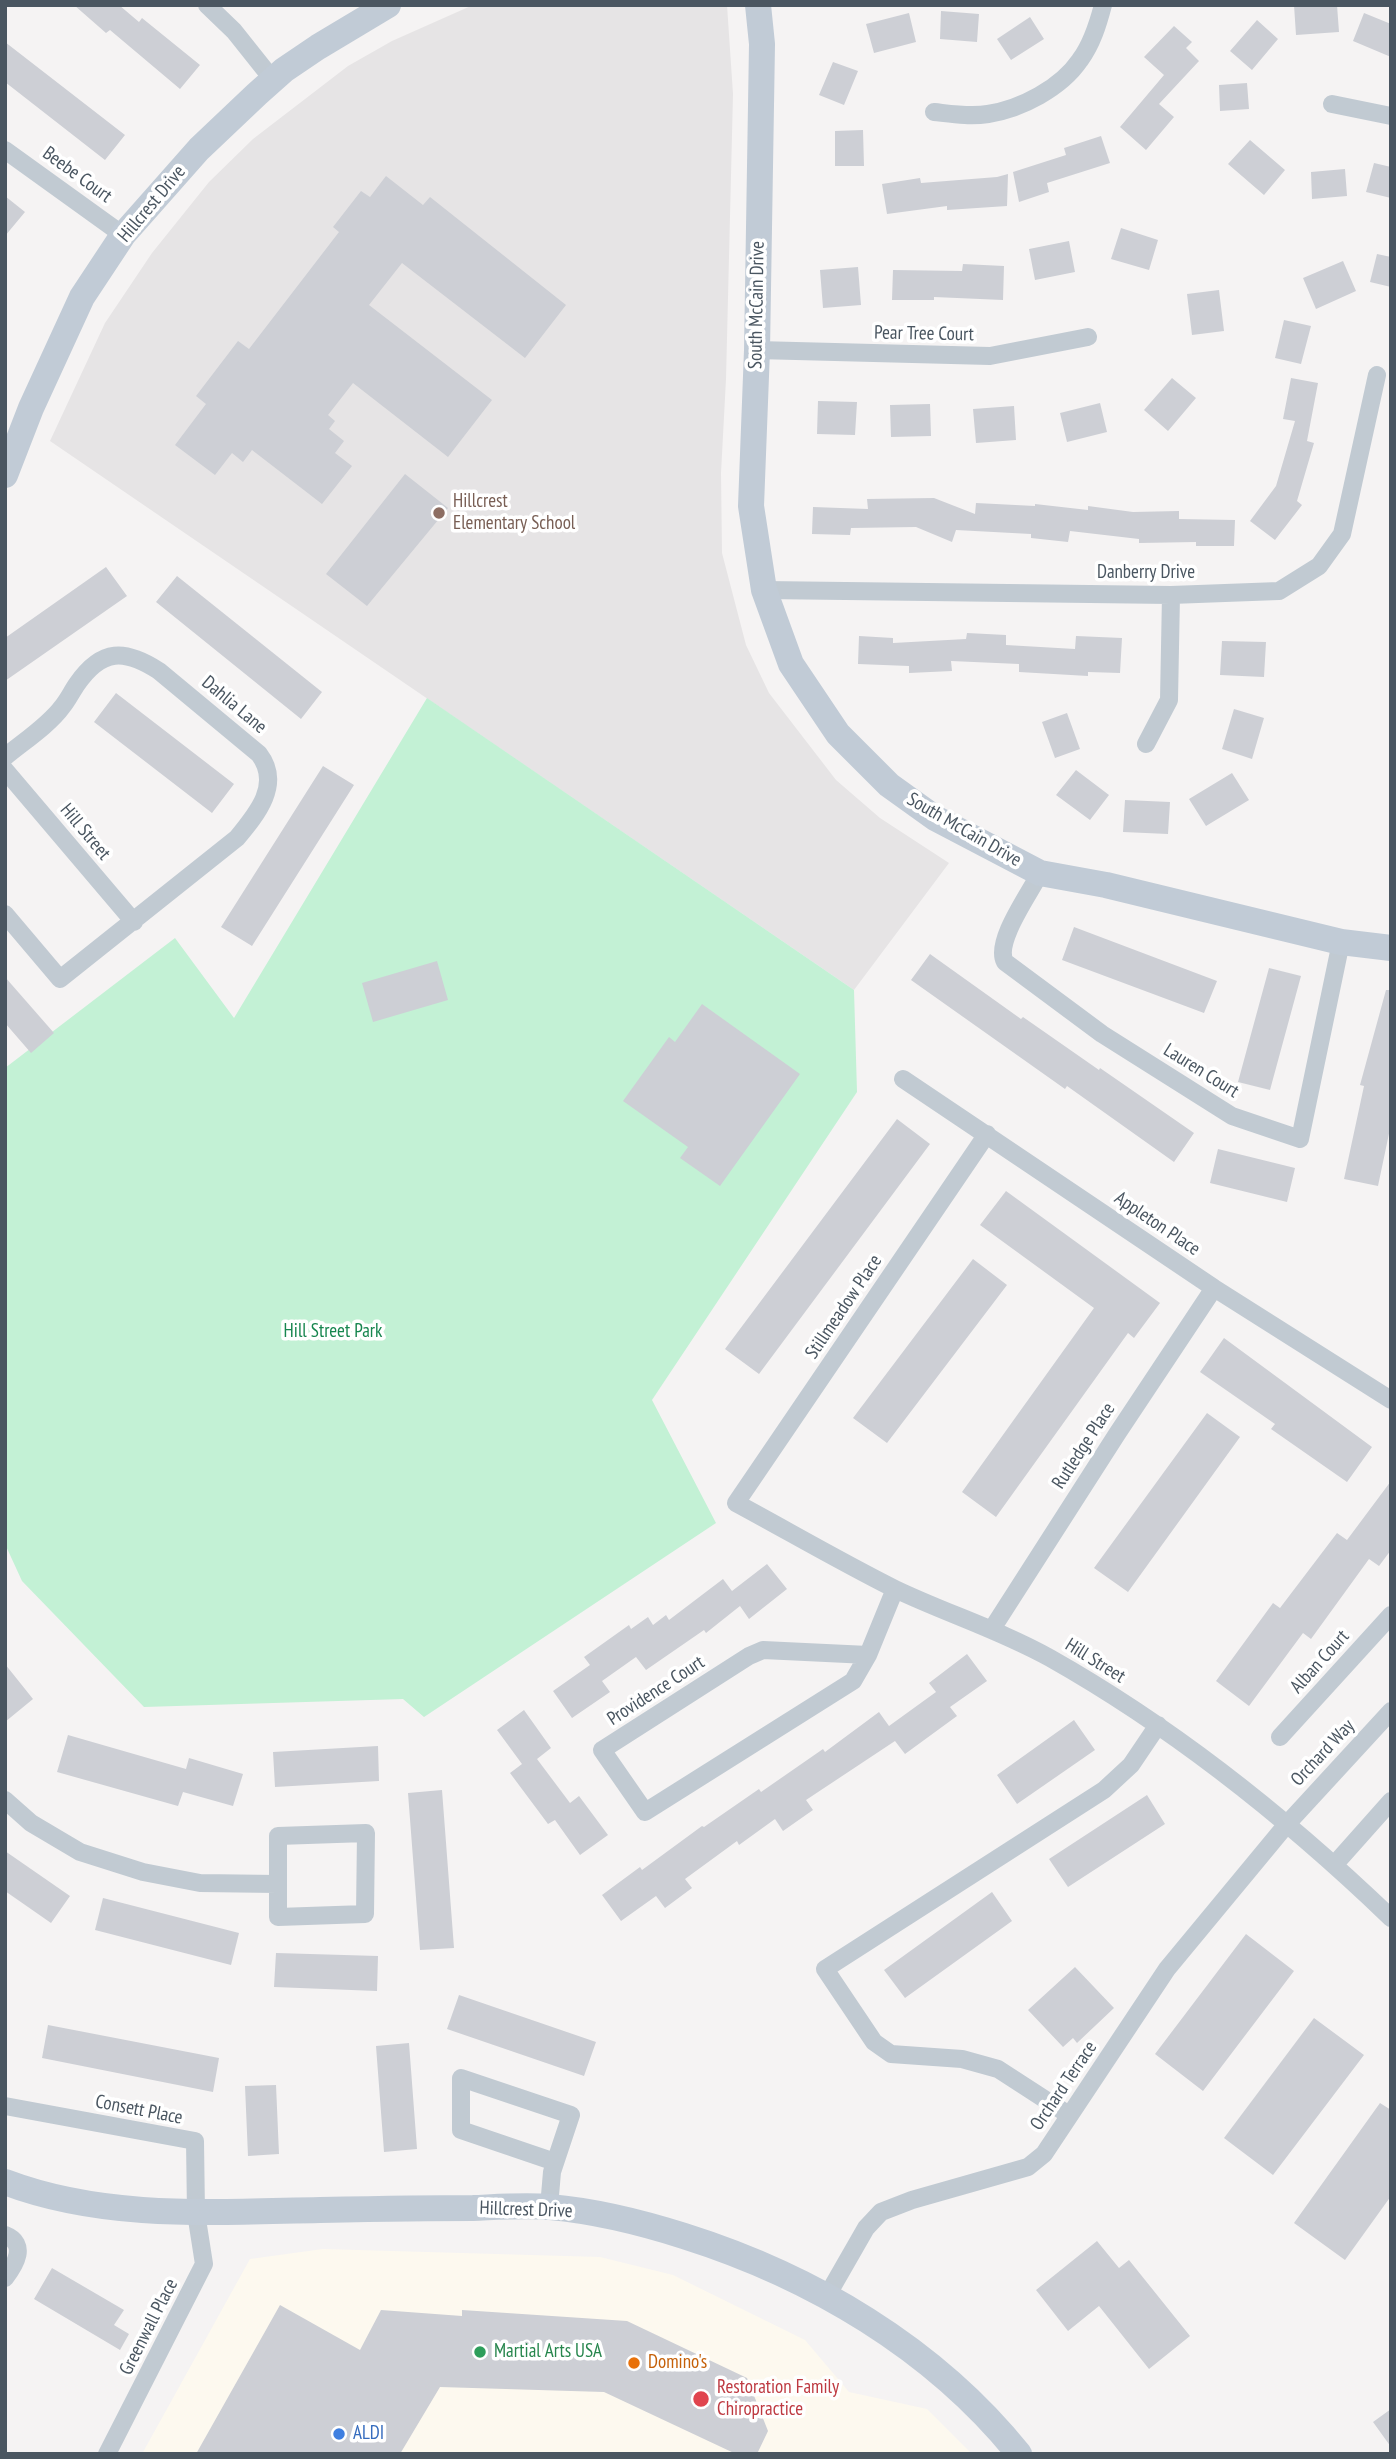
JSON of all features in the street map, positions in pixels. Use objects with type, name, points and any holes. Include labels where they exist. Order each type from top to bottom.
[{"type":"street","points":[[206,5],[234,31],[273,80]]},
{"type":"street","name":"Hillcrest Drive","points":[[5,475],[31,408],[82,297],[123,235],[199,149],[273,80],[318,47],[388,5]]},
{"type":"street","name":"South McCain Drive","points":[[758,5],[762,44],[757,350],[751,506],[764,590],[791,664],[838,734],[889,785],[934,818],[1040,873],[1106,885],[1341,942],[1391,948]]},
{"type":"street","points":[[934,112],[989,114],[1015,107],[1045,92],[1067,75],[1080,60],[1096,30],[1103,5]]},
{"type":"street","points":[[1332,104],[1391,116]]},
{"type":"street","name":"Beebe Court","points":[[5,150],[123,235]]},
{"type":"street","name":"Pear Tree Court","points":[[757,350],[990,356],[1088,337]]},
{"type":"street","name":"Danberry Drive","points":[[764,590],[1171,595],[1279,591],[1319,566],[1342,534],[1377,375]]},
{"type":"street","points":[[1146,744],[1169,700],[1171,595]]},
{"type":"street","name":"Dahlia Lane","points":[[5,757],[61,709],[91,666],[106,658],[124,654],[144,661],[159,671],[268,765],[270,778],[262,801],[237,838],[134,922]]},
{"type":"street","name":"Hill Street","points":[[5,770],[134,922]]},
{"type":"street","name":"Lauren Court","points":[[1040,873],[1004,939],[1002,956],[1005,962],[1102,1034],[1232,1116],[1300,1139],[1341,942]]},
{"type":"street","points":[[5,914],[60,979],[134,922]]},
{"type":"street","name":"Appleton Place","points":[[903,1079],[1214,1288],[1391,1400]]},
{"type":"street","name":"Stillmeadow Place","points":[[736,1503],[987,1134]]},
{"type":"street","name":"Rutledge Place","points":[[992,1629],[1116,1434],[1214,1288]]},
{"type":"street","name":"Hill Street","points":[[736,1503],[895,1589],[992,1629],[1049,1657],[1158,1725],[1287,1824],[1335,1864],[1391,1918]]},
{"type":"street","name":"Providence Court","points":[[868,1656],[763,1650],[749,1656],[602,1750],[645,1812],[853,1681],[868,1656],[895,1589]]},
{"type":"street","name":"Alban Court","points":[[1280,1737],[1391,1615]]},
{"type":"street","name":"Orchard Way","points":[[1287,1824],[1391,1711]]},
{"type":"street","points":[[1069,2115],[998,2069],[962,2059],[891,2054],[874,2042],[825,1969],[1104,1790],[1132,1765],[1158,1725]]},
{"type":"street","points":[[5,1800],[31,1823],[80,1852],[143,1872],[200,1883],[276,1884]]},
{"type":"street","points":[[1335,1864],[1391,1801]]},
{"type":"street","name":"Orchard Terrace","points":[[827,2296],[866,2228],[881,2212],[912,2200],[1028,2167],[1044,2154],[1167,1969],[1287,1824]]},
{"type":"street","points":[[366,1833],[365,1914],[278,1917],[276,1884],[278,1836],[366,1833]]},
{"type":"street","points":[[549,2207],[552,2172],[571,2115],[461,2078],[461,2130],[555,2162]]},
{"type":"street","name":"Consett Place","points":[[5,2106],[195,2141],[196,2213]]},
{"type":"street","name":"Hillcrest Drive","points":[[5,2182],[52,2196],[106,2206],[196,2213],[549,2207],[646,2224],[769,2267],[827,2296],[914,2353],[960,2391],[1019,2454]]},
{"type":"street","name":"Greenwall Place","points":[[107,2454],[204,2264],[196,2213]]},
{"type":"street","points":[[5,2235],[11,2237],[19,2249],[18,2260],[5,2278]]},
{"type":"shaded area","name":"Hillcrest Elementary School","points":[[473,5],[727,5],[733,94],[721,473],[722,553],[746,645],[769,693],[836,780],[880,818],[949,863],[854,990],[50,441],[105,323],[152,253],[209,182],[253,139],[348,66],[392,41]]},
{"type":"shaded area","points":[[323,2249],[600,2257],[673,2275],[805,2340],[849,2392],[927,2409],[972,2454],[142,2454],[250,2259]]},
{"type":"green space","name":"Hill Street Park","points":[[427,698],[854,990],[857,1092],[652,1400],[716,1523],[424,1717],[403,1699],[144,1707],[22,1581],[5,1544],[5,1068],[175,938],[234,1018]]},
{"type":"building","points":[[74,5],[119,5],[139,22],[142,18],[200,65],[180,89],[110,30],[106,33]]},
{"type":"building","points":[[1294,5],[1337,5],[1339,32],[1296,35]]},
{"type":"building","points":[[941,11],[979,14],[977,42],[940,39]]},
{"type":"building","points":[[909,13],[916,42],[874,53],[866,24]]},
{"type":"building","points":[[1364,13],[1391,24],[1391,57],[1353,41]]},
{"type":"building","points":[[1030,17],[1044,39],[1011,60],[997,39]]},
{"type":"building","points":[[1257,20],[1278,39],[1252,70],[1230,51]]},
{"type":"building","points":[[1174,26],[1192,42],[1186,48],[1199,61],[1159,104],[1174,117],[1146,150],[1120,127],[1164,75],[1144,57]]},
{"type":"building","points":[[5,42],[125,135],[105,160],[5,82]]},
{"type":"building","points":[[833,62],[858,71],[844,105],[819,95]]},
{"type":"building","points":[[1247,83],[1249,109],[1220,111],[1219,85]]},
{"type":"building","points":[[863,130],[864,166],[835,166],[835,131]]},
{"type":"building","points":[[1101,136],[1110,163],[1047,183],[1049,192],[1019,202],[1013,172],[1066,155],[1064,148]]},
{"type":"building","points":[[1250,140],[1285,170],[1264,195],[1228,164]]},
{"type":"building","points":[[1374,163],[1391,167],[1391,198],[1366,192]]},
{"type":"building","points":[[1345,169],[1347,196],[1312,199],[1311,172]]},
{"type":"building","points":[[1008,174],[1007,206],[947,210],[947,206],[887,214],[882,184],[920,178],[921,183]]},
{"type":"building","points":[[386,176],[423,205],[430,197],[566,305],[525,358],[402,263],[369,305],[492,400],[448,457],[353,383],[328,415],[335,421],[329,429],[344,441],[335,453],[352,466],[322,504],[252,450],[243,462],[232,453],[215,475],[175,445],[206,404],[196,396],[238,341],[249,349],[339,232],[333,227],[361,191],[370,197]]},
{"type":"building","points":[[5,196],[25,212],[5,236]]},
{"type":"building","points":[[1121,228],[1158,240],[1149,270],[1111,259]]},
{"type":"building","points":[[1069,241],[1075,272],[1035,280],[1029,249]]},
{"type":"building","points":[[1377,254],[1391,257],[1391,287],[1370,282]]},
{"type":"building","points":[[1343,261],[1356,291],[1316,309],[1303,278]]},
{"type":"building","points":[[963,264],[1004,266],[1003,300],[934,297],[934,300],[892,300],[893,270],[962,271]]},
{"type":"building","points":[[858,267],[861,305],[823,308],[820,270]]},
{"type":"building","points":[[1219,290],[1224,331],[1192,335],[1187,294]]},
{"type":"building","points":[[1284,320],[1311,326],[1301,364],[1275,358]]},
{"type":"building","points":[[1172,378],[1196,398],[1168,431],[1144,410]]},
{"type":"building","points":[[1291,378],[1318,383],[1307,441],[1314,443],[1297,501],[1302,505],[1275,540],[1250,521],[1276,486],[1295,421],[1283,419]]},
{"type":"building","points":[[818,401],[857,402],[855,435],[817,434]]},
{"type":"building","points":[[1100,403],[1107,432],[1067,442],[1060,413]]},
{"type":"building","points":[[930,404],[931,436],[891,437],[890,405]]},
{"type":"building","points":[[1014,406],[1016,440],[976,443],[973,409]]},
{"type":"building","points":[[405,474],[448,508],[367,606],[326,574]]},
{"type":"building","points":[[934,498],[975,514],[976,503],[1035,504],[1088,510],[1088,506],[1133,512],[1179,511],[1179,519],[1235,520],[1234,546],[1196,546],[1196,542],[1139,543],[1139,539],[1070,531],[1068,542],[1031,538],[1031,534],[956,530],[952,542],[916,527],[851,528],[850,535],[812,534],[813,507],[868,509],[867,499]]},
{"type":"building","points":[[106,567],[127,596],[5,681],[5,638]]},
{"type":"building","points":[[177,576],[322,692],[301,719],[156,602]]},
{"type":"building","points":[[967,633],[1006,635],[1006,645],[1075,649],[1076,636],[1122,638],[1120,673],[1088,672],[1088,676],[1019,672],[1019,664],[951,661],[952,671],[909,673],[909,666],[858,664],[859,636],[893,638],[893,643],[966,639]]},
{"type":"building","points":[[1222,641],[1266,642],[1264,677],[1220,675]]},
{"type":"building","points":[[116,693],[234,784],[212,813],[94,722]]},
{"type":"building","points":[[1234,709],[1264,718],[1252,759],[1222,749]]},
{"type":"building","points":[[1067,713],[1080,749],[1055,758],[1042,722]]},
{"type":"building","points":[[323,766],[354,785],[252,946],[221,927]]},
{"type":"building","points":[[1076,770],[1109,795],[1090,820],[1056,795]]},
{"type":"building","points":[[1232,773],[1249,800],[1206,826],[1189,799]]},
{"type":"building","points":[[1125,800],[1170,802],[1168,834],[1123,832]]},
{"type":"building","points":[[1074,927],[1217,981],[1204,1013],[1062,960]]},
{"type":"building","points":[[930,954],[1021,1019],[1023,1017],[1194,1133],[1174,1162],[911,980]]},
{"type":"building","points":[[437,961],[448,1000],[373,1022],[362,983]]},
{"type":"building","points":[[1269,968],[1301,976],[1270,1090],[1238,1082]]},
{"type":"building","points":[[5,977],[54,1033],[31,1053],[5,1023]]},
{"type":"building","points":[[1386,990],[1391,990],[1391,1124],[1378,1186],[1344,1179],[1364,1086],[1360,1085]]},
{"type":"building","points":[[702,1004],[800,1074],[720,1186],[680,1158],[688,1147],[623,1101],[669,1037],[675,1042]]},
{"type":"building","points":[[897,1119],[930,1144],[759,1374],[725,1349]]},
{"type":"building","points":[[1218,1149],[1295,1168],[1287,1202],[1210,1183]]},
{"type":"building","points":[[1006,1191],[1160,1303],[1134,1338],[1128,1333],[996,1517],[962,1492],[1094,1308],[980,1225]]},
{"type":"building","points":[[973,1259],[1007,1285],[887,1443],[853,1418]]},
{"type":"building","points":[[1224,1338],[1372,1447],[1347,1482],[1271,1429],[1275,1424],[1200,1372]]},
{"type":"building","points":[[1207,1413],[1240,1437],[1128,1592],[1094,1568]]},
{"type":"building","points":[[1391,1481],[1391,1550],[1379,1566],[1369,1559],[1311,1639],[1303,1633],[1249,1706],[1216,1681],[1273,1603],[1280,1608],[1337,1533],[1347,1540]]},
{"type":"building","points":[[767,1564],[787,1589],[749,1619],[740,1606],[706,1633],[704,1630],[646,1670],[636,1657],[602,1681],[610,1692],[572,1718],[553,1691],[590,1665],[584,1657],[629,1625],[631,1629],[648,1617],[653,1625],[666,1615],[669,1620],[723,1579],[732,1591]]},
{"type":"building","points":[[967,1654],[987,1681],[950,1707],[957,1716],[905,1754],[895,1741],[806,1800],[813,1810],[783,1831],[775,1819],[739,1845],[737,1841],[685,1879],[692,1888],[665,1908],[656,1896],[621,1921],[602,1895],[759,1789],[761,1792],[823,1749],[825,1752],[879,1712],[889,1726],[936,1692],[929,1683]]},
{"type":"building","points":[[5,1664],[33,1699],[5,1722]]},
{"type":"building","points":[[524,1710],[551,1748],[537,1759],[570,1803],[579,1796],[608,1835],[580,1855],[555,1820],[548,1824],[510,1773],[522,1764],[497,1730]]},
{"type":"building","points":[[1074,1720],[1095,1750],[1017,1804],[997,1775]]},
{"type":"building","points":[[68,1735],[186,1769],[189,1758],[243,1774],[233,1806],[183,1792],[178,1806],[57,1772]]},
{"type":"building","points":[[378,1746],[379,1781],[275,1787],[273,1752]]},
{"type":"building","points":[[442,1790],[454,1948],[420,1950],[408,1793]]},
{"type":"building","points":[[1147,1795],[1165,1824],[1068,1887],[1049,1859]]},
{"type":"building","points":[[5,1851],[70,1896],[51,1923],[5,1891]]},
{"type":"building","points":[[992,1892],[1012,1921],[905,1998],[884,1970]]},
{"type":"building","points":[[103,1898],[239,1933],[231,1965],[95,1930]]},
{"type":"building","points":[[1246,1934],[1294,1971],[1203,2091],[1155,2054]]},
{"type":"building","points":[[276,1953],[378,1956],[377,1991],[274,1987]]},
{"type":"building","points":[[1075,1967],[1114,2008],[1077,2043],[1073,2038],[1063,2047],[1028,2010]]},
{"type":"building","points":[[459,1995],[596,2042],[584,2076],[447,2029]]},
{"type":"building","points":[[1314,2018],[1364,2055],[1273,2175],[1224,2138]]},
{"type":"building","points":[[48,2025],[219,2058],[213,2092],[42,2058]]},
{"type":"building","points":[[409,2043],[417,2149],[384,2152],[376,2046]]},
{"type":"building","points":[[276,2085],[279,2154],[248,2156],[245,2086]]},
{"type":"building","points":[[1380,2103],[1391,2110],[1391,2196],[1345,2260],[1294,2223]]},
{"type":"building","points":[[1097,2241],[1119,2268],[1129,2260],[1190,2336],[1149,2369],[1099,2306],[1068,2331],[1036,2290]]},
{"type":"building","points":[[52,2268],[124,2310],[114,2325],[129,2334],[120,2350],[34,2299]]},
{"type":"building","points":[[280,2305],[360,2350],[381,2310],[462,2316],[462,2310],[627,2321],[747,2378],[768,2431],[757,2454],[736,2454],[604,2392],[440,2387],[400,2454],[196,2454]]},
{"type":"building","points":[[1391,2409],[1391,2447],[1373,2422]]},
{"type":"place","name":"Hillcrest Elementary School","points":[[439,513]]},
{"type":"place","name":"Martial Arts USA","points":[[480,2352]]},
{"type":"place","name":"Domino's","points":[[634,2363]]},
{"type":"place","name":"Restoration Family Chiropractice","points":[[701,2399]]},
{"type":"place","name":"ALDI","points":[[339,2434]]}]
